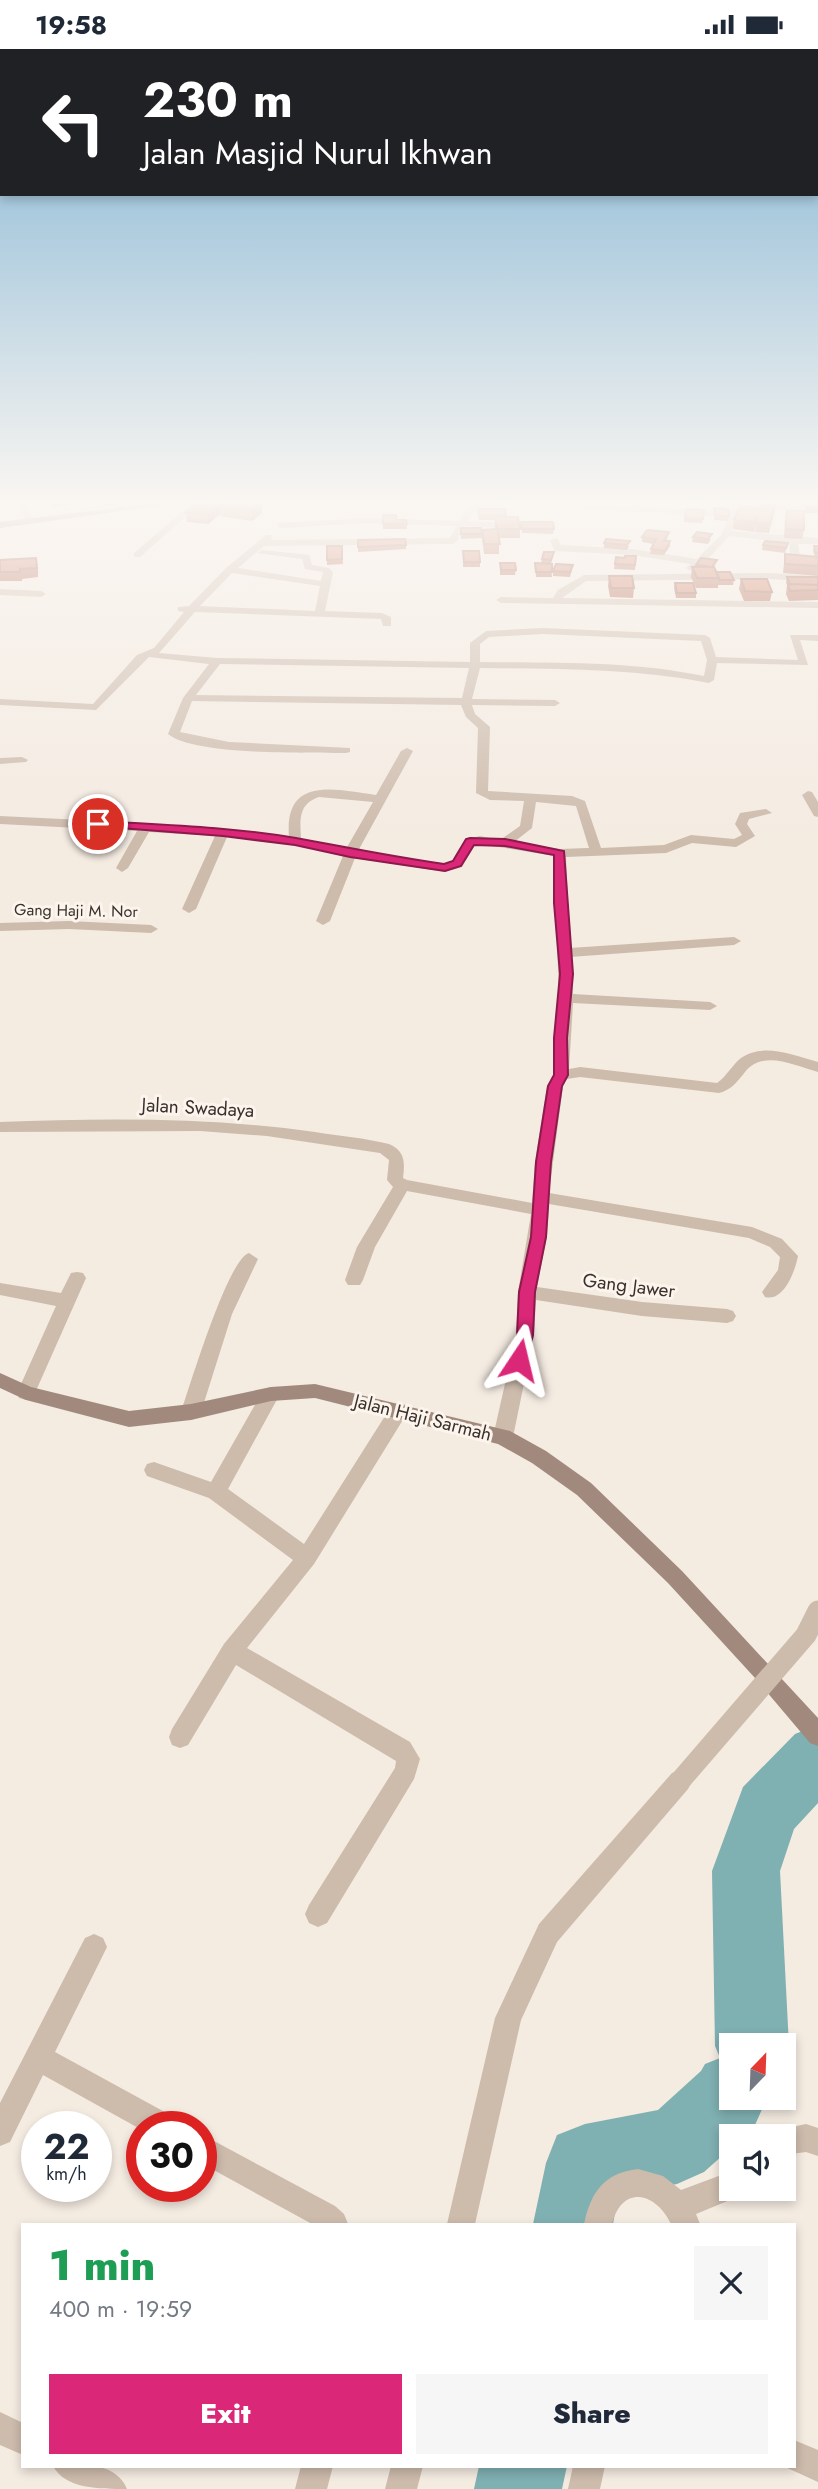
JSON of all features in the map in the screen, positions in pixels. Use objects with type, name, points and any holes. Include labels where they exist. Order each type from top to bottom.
[{"type":"street","points":[[0,702],[96,707],[141,657],[158,650],[181,617]]},
{"type":"street","points":[[385,617],[387,624]]},
{"type":"street","points":[[540,617],[486,634],[475,643],[475,666],[466,702],[470,715],[484,727],[481,753],[485,761],[482,793],[490,796],[572,800],[581,804],[596,852]]},
{"type":"street","points":[[147,654],[175,659],[217,661],[618,667],[658,670],[709,680],[712,660],[705,638],[549,617]]},
{"type":"street","points":[[712,660],[804,663],[794,637],[818,638]]},
{"type":"street","points":[[217,661],[188,698],[174,734],[183,741],[346,750]]},
{"type":"street","points":[[188,698],[555,703]]},
{"type":"street","points":[[323,921],[350,854],[408,751]]},
{"type":"street","points":[[0,761],[22,760]]},
{"type":"street","points":[[295,841],[294,813],[303,799],[311,794],[332,793],[382,800]]},
{"type":"street","points":[[808,795],[818,813]]},
{"type":"street","points":[[505,842],[526,828],[530,799]]},
{"type":"street","points":[[0,820],[223,833],[295,841],[350,854],[445,868],[457,864],[470,842],[505,842],[560,853],[666,849],[699,839],[736,843],[749,837],[741,824],[744,816],[766,813]]},
{"type":"street","points":[[122,868],[145,827]]},
{"type":"street","points":[[189,909],[223,833]]},
{"type":"street","points":[[503,1437],[525,1335],[527,1292],[538,1237],[555,1086],[561,1075],[561,1038],[566,998],[560,853]]},
{"type":"street","name":"Gang Haji M. Nor","points":[[0,927],[69,925],[151,929]]},
{"type":"street","points":[[564,953],[734,941]]},
{"type":"street","points":[[566,998],[710,1006]]},
{"type":"street","points":[[561,1075],[580,1072],[711,1089],[725,1086],[745,1062],[761,1055],[818,1067]]},
{"type":"street","name":"Jalan Swadaya","points":[[0,1127],[113,1125],[265,1131],[383,1148],[392,1152],[397,1160],[395,1180],[402,1185]]},
{"type":"street","points":[[354,1280],[366,1247],[402,1185],[752,1233],[776,1243],[789,1256],[786,1271],[771,1292]]},
{"type":"street","points":[[191,1412],[223,1314],[249,1259]]},
{"type":"street","points":[[26,1393],[77,1277]]},
{"type":"street","points":[[0,1289],[67,1301]]},
{"type":"street","name":"Gang Jawer","points":[[527,1292],[642,1309],[727,1316]]},
{"type":"street","name":"Jalan Haji Sarmah","points":[[0,1380],[26,1393],[129,1419],[191,1412],[271,1394],[315,1391],[503,1437],[584,1489],[675,1577],[763,1671],[818,1735]]},
{"type":"street","points":[[216,1492],[271,1394]]},
{"type":"street","points":[[180,1737],[232,1651],[307,1558],[400,1411]]},
{"type":"street","points":[[154,1470],[216,1492],[307,1558]]},
{"type":"street","points":[[461,2223],[508,2018],[548,1933],[806,1635],[818,1611]]},
{"type":"street","points":[[232,1651],[402,1749],[408,1759],[406,1771],[318,1914]]},
{"type":"street","points":[[0,2132],[94,1947]]},
{"type":"street","points":[[37,2057],[135,2111]]},
{"type":"street","points":[[796,2139],[806,2138],[818,2142]]},
{"type":"street","points":[[217,2157],[330,2220]]},
{"type":"street","points":[[598,2223],[606,2198],[618,2187],[632,2182],[649,2184],[664,2191],[681,2215],[719,2191]]},
{"type":"street","points":[[0,2428],[21,2439]]},
{"type":"street","points":[[796,2456],[818,2466]]},
{"type":"street","points":[[73,2468],[111,2489]]},
{"type":"street","points":[[311,2489],[316,2468]]},
{"type":"street","points":[[401,2489],[406,2468]]},
{"type":"street","points":[[584,2489],[589,2468]]},
{"type":"waterway","points":[[752,2033],[746,1871],[767,1810],[818,1756]]},
{"type":"waterway","points":[[573,2223],[585,2163],[677,2145],[719,2106]]},
{"type":"waterway","points":[[518,2489],[523,2468]]},
{"type":"route","points":[[98,824],[295,841],[350,854],[445,868],[457,864],[470,842],[480,840],[560,853],[560,903],[567,974],[561,1038],[561,1075],[555,1086],[543,1162],[538,1237],[527,1292],[525,1335],[519,1360]]}]
